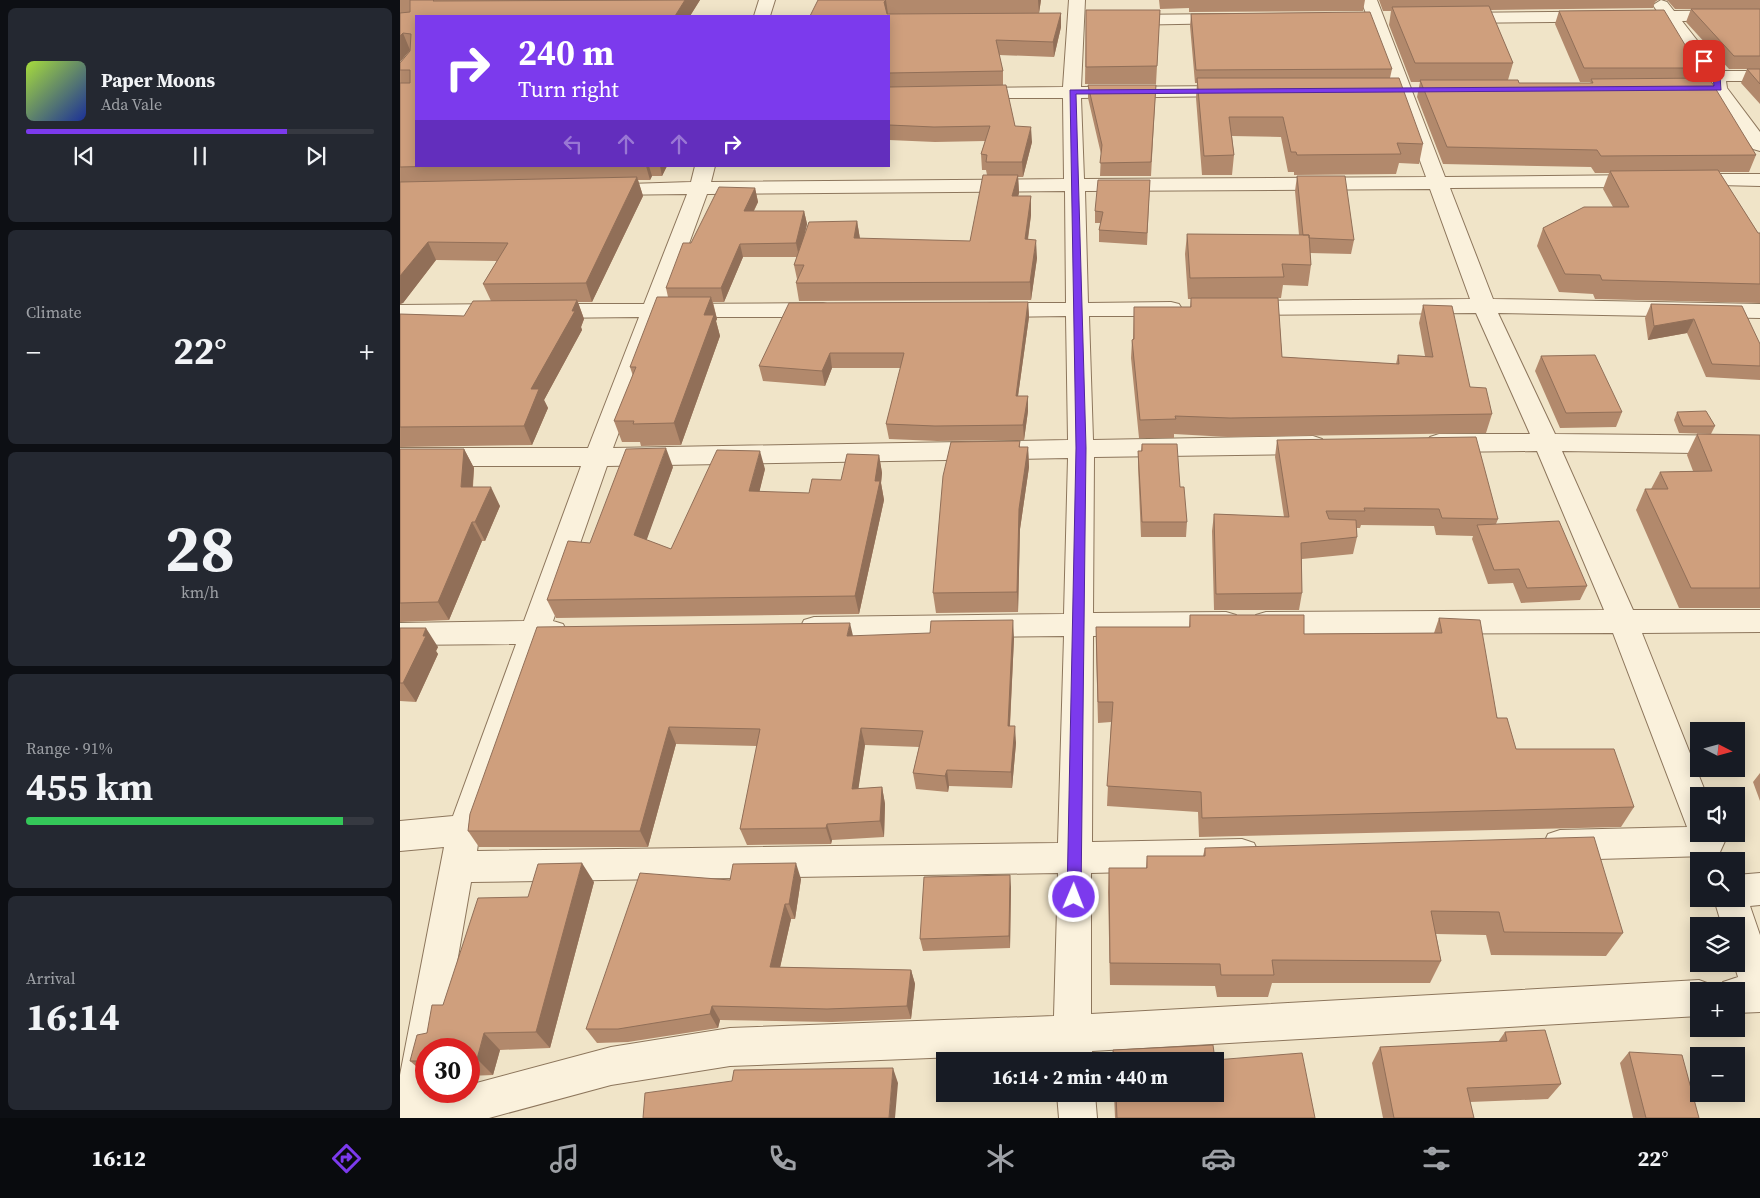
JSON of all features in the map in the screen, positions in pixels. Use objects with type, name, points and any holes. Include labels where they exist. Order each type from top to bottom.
[{"type":"street","points":[[762,15],[767,0]]},
{"type":"street","points":[[1073,1048],[1076,624],[1081,448],[1072,91],[1077,0]]},
{"type":"street","points":[[1657,0],[1760,145]]},
{"type":"street","points":[[1374,14],[1484,306],[1546,442],[1623,621],[1690,794]]},
{"type":"street","points":[[1434,18],[1760,15]]},
{"type":"street","points":[[1056,20],[1246,19]]},
{"type":"street","points":[[1698,88],[1717,82],[1760,76]]},
{"type":"street","points":[[956,93],[1252,90]]},
{"type":"street","points":[[590,189],[702,177],[1074,185],[1760,180]]},
{"type":"street","points":[[411,1118],[464,830],[536,632],[596,457],[654,310],[702,177]]},
{"type":"street","points":[[969,310],[1484,306],[1760,310]]},
{"type":"street","points":[[400,312],[841,310]]},
{"type":"street","points":[[1418,443],[1546,442],[1760,446]]},
{"type":"street","points":[[400,457],[596,457],[1338,444]]},
{"type":"street","points":[[792,628],[1076,624],[1760,621]]},
{"type":"street","points":[[400,634],[575,631]]},
{"type":"street","points":[[400,836],[464,830]]},
{"type":"street","points":[[1530,846],[1690,839]]},
{"type":"street","points":[[457,867],[1074,858],[1272,853]]},
{"type":"street","points":[[1745,890],[1760,889]]},
{"type":"street","points":[[1734,907],[1760,989]]},
{"type":"street","points":[[1745,995],[1760,994]]},
{"type":"street","points":[[417,1118],[611,1066],[730,1047],[1073,1048],[1690,999]]},
{"type":"street","points":[[1077,1102],[1078,1118]]},
{"type":"building","points":[[410,0],[685,0],[676,15],[415,15],[415,167],[400,167],[400,83],[410,83],[410,70],[400,70],[400,63],[410,51],[411,34],[403,33],[400,36],[400,13],[410,12]]},
{"type":"building","points":[[818,0],[886,0],[884,2],[887,14],[1061,13],[1053,42],[996,40],[1003,71],[890,73],[890,15],[810,15]]},
{"type":"building","points":[[1489,6],[1513,63],[1415,63],[1392,7]]},
{"type":"building","points":[[1691,9],[1760,9],[1760,56],[1734,56]]},
{"type":"building","points":[[1086,10],[1160,10],[1157,66],[1086,67]]},
{"type":"building","points":[[1664,10],[1699,68],[1584,68],[1559,11]]},
{"type":"building","points":[[1370,12],[1392,69],[1196,70],[1191,14]]},
{"type":"building","points":[[1747,69],[1760,69],[1760,84]]},
{"type":"building","points":[[1197,78],[1399,78],[1423,144],[1397,143],[1401,154],[1297,155],[1296,152],[1291,152],[1283,117],[1229,117],[1234,155],[1204,156]]},
{"type":"building","points":[[1709,78],[1756,155],[1601,156],[1597,150],[1447,147],[1420,80],[1518,80],[1519,83],[1593,83],[1591,79]]},
{"type":"building","points":[[1006,85],[1015,126],[1031,127],[1022,162],[986,162],[987,155],[981,154],[990,126],[934,127],[890,125],[890,87]]},
{"type":"building","points":[[1088,85],[1156,85],[1151,162],[1100,163],[1102,145]]},
{"type":"building","points":[[1718,170],[1758,233],[1760,233],[1760,284],[1602,280],[1600,275],[1565,274],[1543,228],[1584,207],[1629,207],[1610,171]]},
{"type":"building","points":[[983,175],[1018,175],[1012,196],[1031,196],[1025,239],[1036,240],[1030,282],[796,283],[804,265],[794,265],[809,222],[857,221],[854,238],[970,241]]},
{"type":"building","points":[[1297,176],[1345,176],[1354,240],[1309,238],[1309,235],[1303,235]]},
{"type":"building","points":[[637,177],[586,283],[483,284],[508,243],[428,242],[400,276],[400,182]]},
{"type":"building","points":[[1098,180],[1150,180],[1147,233],[1099,230],[1103,212],[1095,211]]},
{"type":"building","points":[[719,187],[755,188],[744,211],[804,211],[796,243],[740,244],[721,288],[666,288],[683,243],[691,243]]},
{"type":"building","points":[[1187,234],[1309,235],[1311,265],[1282,264],[1284,277],[1190,278]]},
{"type":"building","points":[[657,297],[711,297],[704,315],[714,315],[674,423],[633,424],[634,421],[614,421],[636,367],[630,367]]},
{"type":"building","points":[[1191,298],[1278,298],[1282,357],[1399,364],[1398,355],[1433,357],[1423,305],[1452,306],[1470,387],[1486,388],[1492,414],[1230,418],[1175,416],[1176,419],[1140,420],[1132,340],[1134,339],[1134,307],[1191,307]]},
{"type":"building","points":[[577,300],[572,311],[575,311],[531,389],[539,389],[524,426],[400,427],[400,314],[464,316],[473,301]]},
{"type":"building","points":[[1028,302],[1016,396],[1028,396],[1023,425],[935,426],[886,424],[904,353],[830,353],[822,371],[759,366],[789,303]]},
{"type":"building","points":[[1651,304],[1742,306],[1760,344],[1760,366],[1712,364],[1694,319],[1654,326]]},
{"type":"building","points":[[1595,355],[1622,412],[1566,413],[1541,356]]},
{"type":"building","points":[[1706,411],[1715,426],[1683,426],[1677,412]]},
{"type":"building","points":[[1697,434],[1760,435],[1760,588],[1691,588],[1645,489],[1668,489],[1660,472],[1712,471]]},
{"type":"building","points":[[1476,437],[1498,519],[1442,518],[1439,509],[1364,508],[1365,511],[1326,511],[1329,519],[1356,520],[1357,537],[1301,543],[1302,593],[1216,594],[1214,514],[1289,517],[1277,440]]},
{"type":"building","points":[[1020,441],[1019,447],[1028,447],[1019,509],[1017,592],[933,593],[943,476],[951,442]]},
{"type":"building","points":[[1142,444],[1177,444],[1180,487],[1184,487],[1187,522],[1142,522],[1138,451],[1142,451]]},
{"type":"building","points":[[666,448],[634,535],[671,549],[717,450],[760,451],[749,491],[809,493],[812,479],[841,480],[847,454],[879,455],[875,481],[880,481],[855,596],[547,600],[568,541],[590,543],[626,449]]},
{"type":"building","points":[[400,449],[464,449],[461,487],[491,487],[475,522],[472,522],[438,602],[400,603]]},
{"type":"building","points":[[1559,521],[1587,586],[1527,588],[1519,569],[1494,570],[1477,525]]},
{"type":"building","points":[[1190,615],[1304,615],[1304,634],[1442,633],[1439,618],[1480,620],[1497,718],[1507,718],[1516,749],[1614,749],[1634,807],[1202,818],[1201,792],[1107,786],[1113,702],[1098,702],[1096,627],[1190,627]]},
{"type":"building","points":[[1013,620],[1008,726],[1015,726],[1011,772],[947,770],[945,776],[913,773],[923,731],[861,728],[852,789],[882,787],[880,821],[827,824],[826,828],[740,829],[760,729],[669,727],[640,831],[468,831],[470,814],[537,627],[850,623],[847,636],[930,633],[931,621]]},
{"type":"building","points":[[400,628],[426,628],[423,636],[426,636],[403,683],[400,683]]},
{"type":"building","points":[[1594,837],[1623,933],[1504,932],[1499,912],[1431,911],[1441,961],[1272,960],[1274,975],[1221,975],[1220,964],[1110,963],[1109,868],[1147,868],[1147,856],[1205,856],[1205,848]]},
{"type":"building","points":[[582,863],[536,1032],[484,1033],[480,1048],[480,1038],[416,1038],[417,1035],[427,1033],[432,1005],[443,1005],[478,898],[528,897],[538,864]]},
{"type":"building","points":[[796,863],[789,904],[785,904],[770,967],[911,970],[907,1006],[827,1009],[712,1006],[710,1014],[618,1029],[586,1029],[640,873],[730,880],[733,864]]},
{"type":"building","points":[[1010,875],[1009,936],[920,939],[924,877]]},
{"type":"building","points":[[1545,1030],[1561,1084],[1467,1088],[1474,1118],[1394,1118],[1380,1047],[1507,1041],[1505,1032]]},
{"type":"building","points":[[415,1042],[415,1061],[410,1061]]},
{"type":"building","points":[[1213,1045],[1214,1052],[1113,1052],[1113,1050]]},
{"type":"building","points":[[1629,1052],[1682,1055],[1690,1085],[1690,1102],[1695,1102],[1699,1118],[1646,1118]]},
{"type":"building","points":[[1302,1053],[1315,1118],[1117,1118],[1116,1102],[1224,1102],[1224,1059]]},
{"type":"building","points":[[893,1068],[889,1118],[643,1118],[645,1093],[732,1081],[734,1070]]},
{"type":"route","points":[[1074,897],[1076,624],[1081,448],[1072,91],[1718,88],[1716,76],[1704,61]]}]
